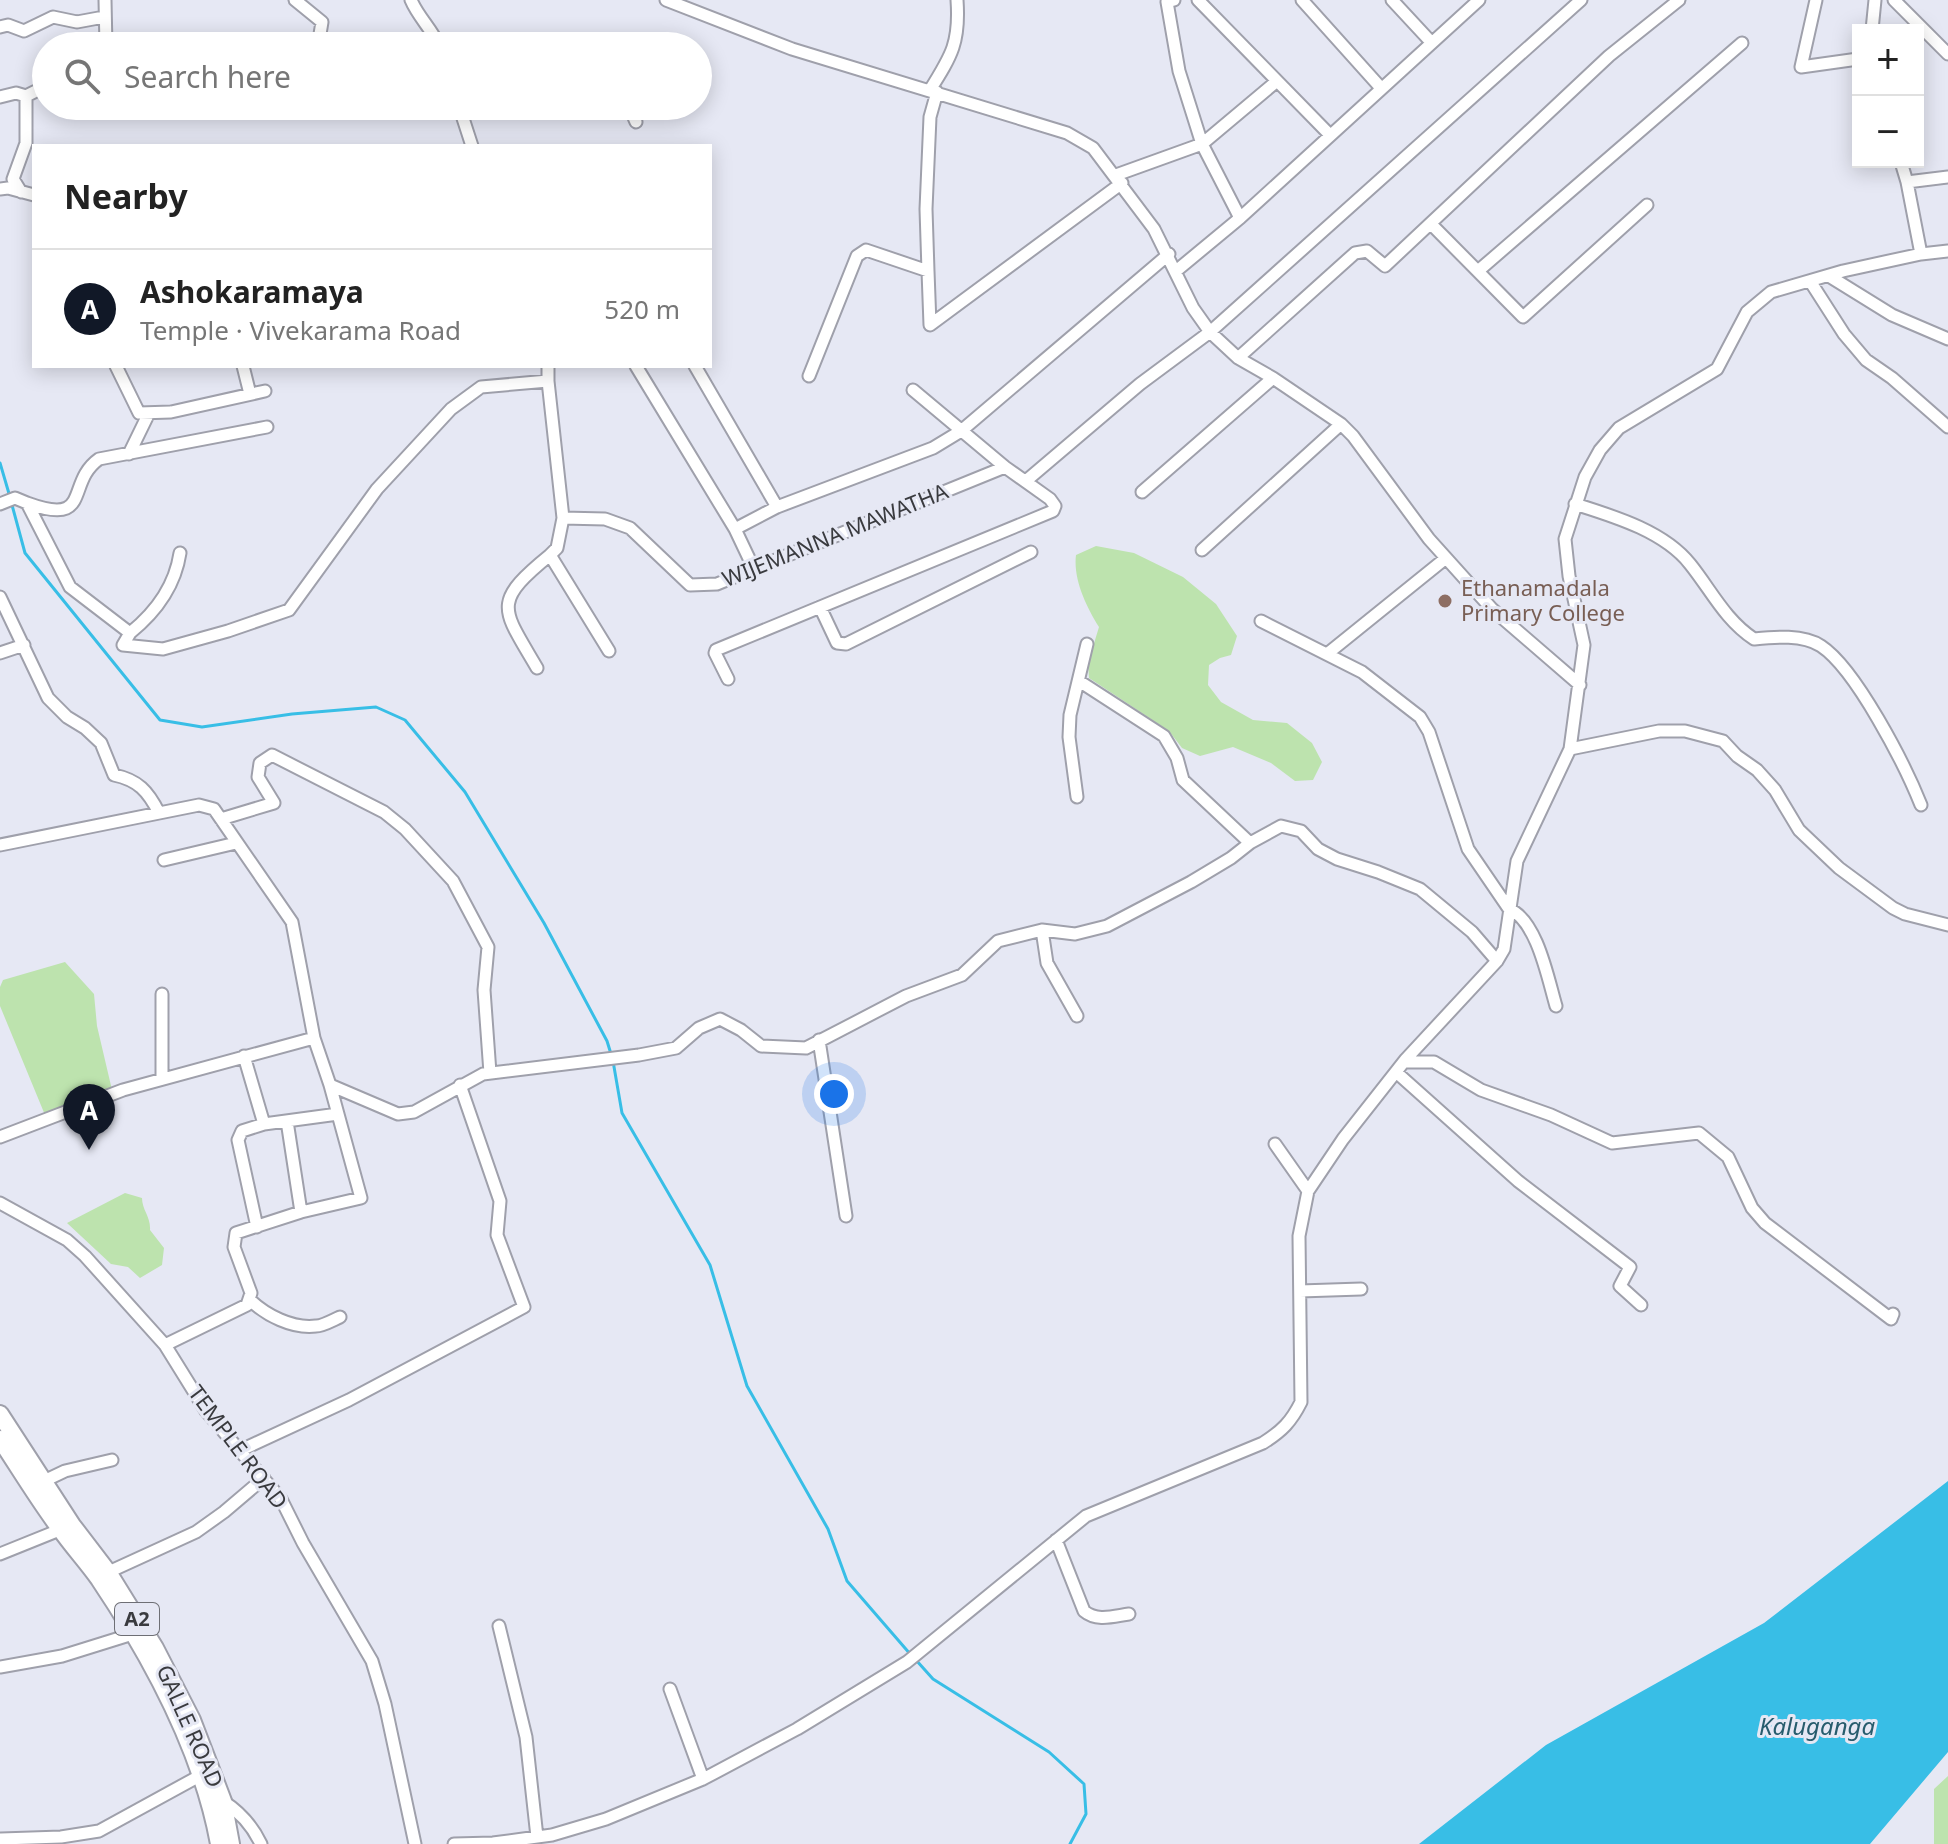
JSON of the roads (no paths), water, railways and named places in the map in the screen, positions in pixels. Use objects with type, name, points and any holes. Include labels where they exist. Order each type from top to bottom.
[{"type":"highway","name":"GALLE ROAD","points":[[0,1414],[44,1481],[66,1528]]},
{"type":"highway","name":"GALLE ROAD","points":[[0,1439],[103,1574],[192,1720],[231,1844]]},
{"type":"highway","name":"GALLE ROAD","points":[[217,1803],[219,1844]]},
{"type":"street","points":[[105,32],[106,0]]},
{"type":"street","points":[[295,0],[322,22],[320,32]]},
{"type":"street","points":[[411,0],[434,32]]},
{"type":"street","points":[[666,0],[792,49],[1067,133],[1093,148],[1154,229],[1193,308],[1210,332],[1238,358],[1341,424],[1429,539],[1492,609],[1580,685]]},
{"type":"street","points":[[957,0],[959,24],[953,55],[934,91],[930,117],[926,209],[930,325],[1119,179],[1202,144],[1277,81]]},
{"type":"street","points":[[1174,0],[1167,2],[1179,71],[1202,144],[1240,218]]},
{"type":"street","points":[[1198,0],[1330,135]]},
{"type":"street","points":[[1302,0],[1381,88]]},
{"type":"street","points":[[1392,0],[1431,42]]},
{"type":"street","points":[[1176,271],[1240,218],[1479,0]]},
{"type":"street","points":[[1027,480],[1140,384],[1210,332],[1581,0]]},
{"type":"street","points":[[1238,358],[1355,253],[1367,251],[1385,266],[1609,56],[1679,0]]},
{"type":"street","points":[[1816,0],[1801,67],[1852,60]]},
{"type":"street","points":[[1873,24],[1875,0]]},
{"type":"street","points":[[1894,0],[1948,54]]},
{"type":"street","points":[[0,27],[8,25],[24,31],[53,17],[77,22],[104,17]]},
{"type":"street","points":[[1478,271],[1742,43]]},
{"type":"street","points":[[0,97],[32,93]]},
{"type":"street","points":[[21,192],[13,179],[26,143],[26,96]]},
{"type":"street","points":[[464,120],[471,144]]},
{"type":"street","points":[[1903,168],[1921,254]]},
{"type":"street","points":[[1907,182],[1948,177]]},
{"type":"street","points":[[0,189],[32,195]]},
{"type":"street","points":[[1431,224],[1523,317],[1647,205]]},
{"type":"street","points":[[809,376],[857,256],[866,250],[928,271]]},
{"type":"street","points":[[454,1844],[537,1837],[606,1819],[703,1779],[797,1729],[907,1662],[1086,1516],[1263,1443],[1292,1421],[1301,1402],[1299,1236],[1308,1191],[1343,1139],[1400,1067],[1497,961],[1504,949],[1517,861],[1570,749],[1584,645],[1569,576],[1565,539],[1585,477],[1600,450],[1619,428],[1717,369],[1747,312],[1771,292],[1921,254],[1948,251]]},
{"type":"street","points":[[735,529],[777,507],[933,448],[961,431],[1169,254]]},
{"type":"street","points":[[1829,276],[1892,315],[1948,339]]},
{"type":"street","points":[[1810,281],[1844,334],[1866,360],[1892,378],[1948,427]]},
{"type":"street","points":[[116,368],[139,413],[148,415],[265,391]]},
{"type":"street","points":[[244,368],[250,394]]},
{"type":"street","points":[[537,668],[508,618],[508,602],[520,580],[557,548],[563,518],[548,368]]},
{"type":"street","points":[[637,368],[735,529],[754,569]]},
{"type":"street","points":[[696,368],[777,507]]},
{"type":"street","points":[[1142,492],[1273,378]]},
{"type":"street","points":[[180,553],[178,565],[160,605],[130,633],[123,645],[163,649],[289,610],[377,489],[451,409],[481,387],[548,381]]},
{"type":"street","points":[[728,679],[716,650],[1053,511],[1055,506],[1050,499],[1005,467],[913,390]]},
{"type":"street","points":[[129,454],[148,415]]},
{"type":"street","points":[[1202,550],[1341,424]]},
{"type":"street","points":[[1,503],[21,500],[48,510],[69,506],[76,502],[88,467],[99,459],[267,427]]},
{"type":"street","name":"WIJEMANNA MAWATHA","points":[[563,518],[605,519],[630,528],[690,585],[717,584],[1005,467]]},
{"type":"street","points":[[21,500],[70,587],[130,633]]},
{"type":"street","points":[[1575,504],[1641,530],[1670,546],[1688,561],[1725,615],[1754,639],[1800,639],[1821,645],[1846,672],[1880,723],[1921,805]]},
{"type":"street","points":[[820,607],[837,643],[846,644],[1031,552]]},
{"type":"street","points":[[550,555],[609,651]]},
{"type":"street","points":[[1327,654],[1446,558]]},
{"type":"street","points":[[0,597],[48,698],[101,743],[114,775],[144,788],[159,813]]},
{"type":"street","points":[[1261,621],[1362,672],[1420,717],[1429,732],[1468,849],[1509,909],[1520,913],[1529,927],[1556,1006]]},
{"type":"street","points":[[1077,797],[1069,737],[1070,715],[1087,644]]},
{"type":"street","points":[[0,653],[24,645]]},
{"type":"street","points":[[1079,681],[1164,736],[1177,758],[1183,780],[1250,843]]},
{"type":"street","points":[[1570,749],[1659,731],[1685,731],[1723,741],[1757,770],[1775,790],[1799,830],[1839,868],[1893,908],[1948,925]]},
{"type":"street","points":[[221,819],[274,803],[258,777],[260,763],[272,755],[384,812],[405,829],[453,881],[488,947],[484,990],[490,1073]]},
{"type":"street","points":[[0,845],[199,805],[214,809],[292,922],[314,1038],[361,1198],[301,1212],[236,1233],[234,1247],[251,1293],[247,1305],[165,1345]]},
{"type":"street","points":[[330,1085],[398,1114],[414,1112],[460,1085],[490,1073],[676,1048],[699,1028],[720,1019],[761,1046],[806,1048],[906,996],[962,975],[998,941],[1042,930],[1075,934],[1107,926],[1191,882],[1281,826],[1301,831],[1318,849],[1337,859],[1420,889],[1472,932],[1497,961]]},
{"type":"street","points":[[164,860],[236,843]]},
{"type":"street","points":[[1042,930],[1047,963],[1077,1016]]},
{"type":"street","points":[[162,994],[162,1079]]},
{"type":"street","points":[[0,1137],[123,1090],[314,1038]]},
{"type":"street","points":[[819,1040],[846,1216]]},
{"type":"street","points":[[244,1056],[264,1124]]},
{"type":"street","points":[[1400,1067],[1434,1062],[1481,1090],[1551,1115],[1612,1143],[1699,1133],[1728,1157],[1752,1208],[1765,1223],[1891,1319],[1893,1314]]},
{"type":"street","points":[[1400,1067],[1518,1181],[1630,1267],[1620,1286],[1641,1305]]},
{"type":"street","points":[[239,1451],[349,1400],[524,1307],[497,1235],[500,1201],[460,1085]]},
{"type":"street","points":[[257,1227],[238,1140],[242,1131],[264,1124],[338,1114]]},
{"type":"street","points":[[287,1121],[301,1212]]},
{"type":"street","points":[[1275,1144],[1308,1191]]},
{"type":"street","name":"TEMPLE ROAD","points":[[0,1203],[67,1240],[85,1256],[165,1345],[206,1411],[281,1499],[372,1661],[385,1704],[415,1844]]},
{"type":"street","points":[[1300,1291],[1361,1289]]},
{"type":"street","points":[[250,1300],[263,1312],[288,1323],[316,1327],[340,1317]]},
{"type":"street","points":[[44,1481],[65,1471],[112,1460]]},
{"type":"street","points":[[103,1574],[196,1532],[264,1478]]},
{"type":"street","points":[[0,1554],[66,1528]]},
{"type":"street","points":[[1056,1540],[1084,1611],[1091,1617],[1101,1618],[1129,1614]]},
{"type":"street","points":[[499,1626],[526,1737],[537,1837]]},
{"type":"street","points":[[0,1667],[62,1656],[138,1632]]},
{"type":"street","points":[[670,1689],[703,1779]]},
{"type":"street","points":[[1,1839],[61,1837],[99,1831],[206,1772]]},
{"type":"street","points":[[217,1803],[235,1809],[254,1829],[261,1844]]},
{"type":"water","name":"Kaluganga","points":[[1948,1481],[1948,1752],[1870,1844],[1419,1844],[1546,1745],[1764,1623]]},
{"type":"waterway","points":[[0,463],[10,497]]},
{"type":"waterway","points":[[12,505],[25,553],[160,720],[202,727],[292,714],[376,707],[405,720],[465,792],[544,923],[611,1054]]},
{"type":"waterway","points":[[613,1061],[622,1113],[710,1265],[747,1386],[828,1529],[847,1581],[911,1655]]},
{"type":"waterway","points":[[916,1660],[933,1679],[1049,1752],[1084,1784],[1086,1814],[1070,1844]]},
{"type":"place","name":"Ethanamadala Primary College","points":[[1445,601]]},
{"type":"place","name":"Ashokaramaya","points":[[89,1150]]}]
